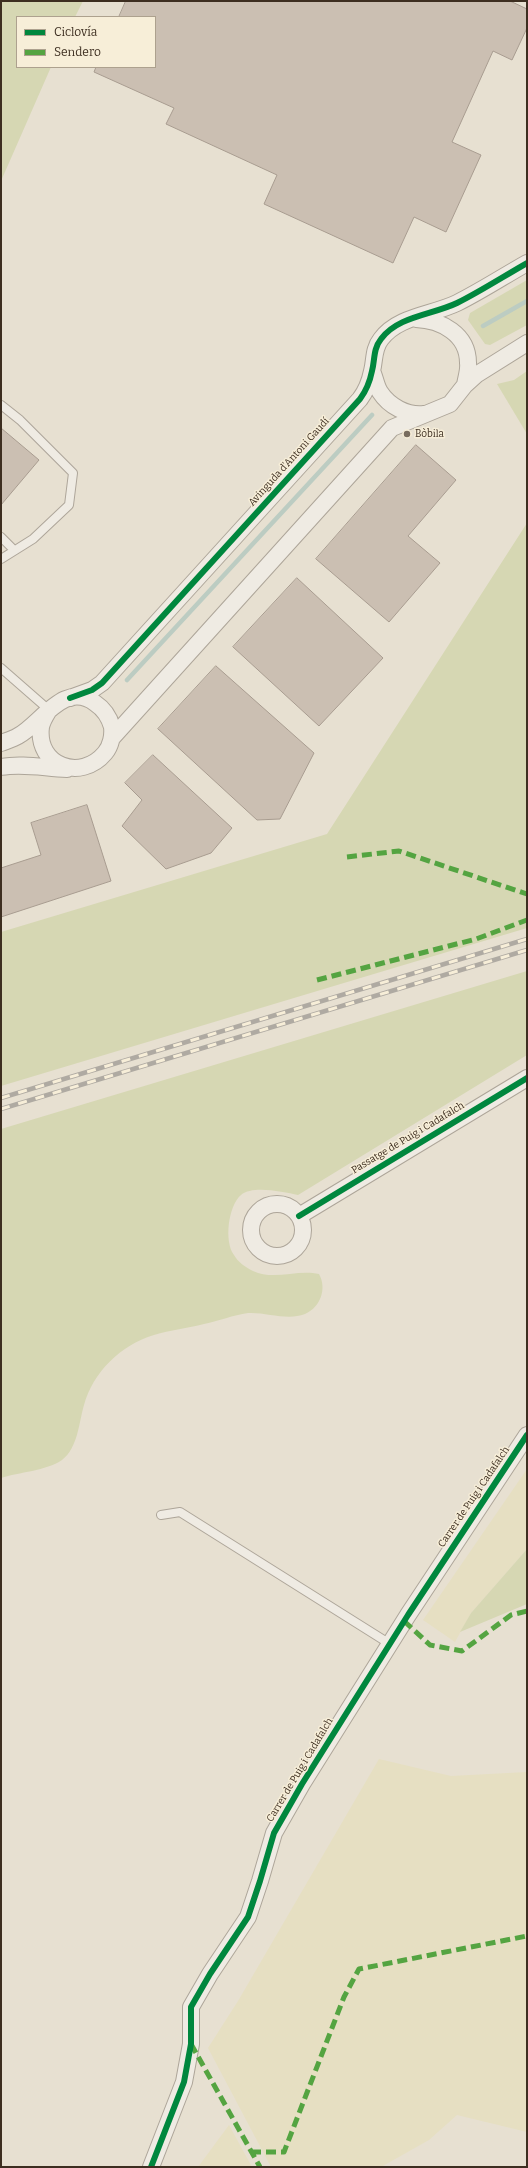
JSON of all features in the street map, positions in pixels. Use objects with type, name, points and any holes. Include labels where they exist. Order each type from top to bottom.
[{"type":"street","name":"Avinguda d'Antoni Gaudí","points":[[70,698],[92,690],[102,683],[360,399],[366,390],[372,371],[373,356],[380,340],[388,331],[402,322],[456,303],[527,263]]},
{"type":"street","name":"Avinguda d'Antoni Gaudí","points":[[410,320],[431,319],[441,323],[454,333],[464,347],[468,363],[465,385]]},
{"type":"street","name":"Avinguda d'Antoni Gaudí","points":[[112,738],[392,428],[435,412],[450,404],[465,385],[491,364],[527,344]]},
{"type":"street","name":"Avinguda d'Antoni Gaudí","points":[[372,371],[379,391],[390,403],[404,412],[421,414],[435,412]]},
{"type":"street","points":[[1,743],[19,736],[58,702],[70,698],[82,698],[92,701],[102,708],[108,716],[112,728],[112,738],[108,750],[98,762],[87,767],[74,769],[43,768],[18,764],[1,767]]},
{"type":"street","points":[[48,710],[41,725],[42,746],[56,763],[74,769]]},
{"type":"street","name":"Passatge de Puig i Cadafalch","points":[[299,1216],[527,1078]]},
{"type":"street","name":"Carrer de Puig i Cadafalch","points":[[151,2167],[184,2082],[191,2044],[190,2007],[248,1917],[274,1833],[302,1784],[390,1644],[527,1435]]},
{"type":"lane","points":[[1,405],[20,420],[73,473],[69,505],[32,539],[1,559]]},
{"type":"lane","points":[[1,537],[14,550]]},
{"type":"lane","points":[[1,668],[48,710]]},
{"type":"lane","points":[[161,1515],[180,1512],[390,1644]]},
{"type":"shaded area","points":[[527,1469],[527,1549],[471,1613],[455,1642],[423,1620]]},
{"type":"shaded area","points":[[379,1759],[451,1776],[527,1772],[527,2132],[457,2115],[429,2140],[381,2167],[271,2167],[208,2048],[238,2001]]},
{"type":"shaded area","points":[[229,2125],[252,2167],[198,2167]]},
{"type":"green space","points":[[1,1],[83,1],[76,16],[16,16],[16,68],[51,68],[1,181]]},
{"type":"green space","points":[[527,280],[527,325],[490,345],[485,344],[468,320],[470,313]]},
{"type":"green space","points":[[527,371],[527,434],[497,384],[514,380]]},
{"type":"green space","points":[[527,523],[527,928],[1,1086],[1,932],[327,834]]},
{"type":"green space","points":[[527,971],[527,1055],[298,1195],[268,1190],[253,1190],[241,1195],[237,1200],[230,1215],[228,1233],[231,1249],[236,1258],[247,1268],[261,1274],[319,1274],[322,1285],[321,1297],[319,1302],[311,1311],[291,1317],[255,1313],[242,1314],[210,1323],[160,1333],[130,1346],[110,1361],[94,1382],[84,1405],[75,1442],[67,1455],[56,1464],[48,1467],[1,1478],[1,1129]]},
{"type":"green space","points":[[527,1549],[527,1604],[460,1632],[471,1613]]},
{"type":"building","points":[[126,1],[510,1],[527,9],[527,28],[512,60],[493,51],[452,142],[481,155],[446,232],[414,217],[393,263],[264,204],[277,175],[166,124],[174,108],[94,72],[96,68],[156,68],[156,16],[119,16]]},
{"type":"building","points":[[1,428],[39,460],[1,505]]},
{"type":"building","points":[[416,445],[456,480],[408,536],[440,563],[389,622],[316,559]]},
{"type":"building","points":[[297,578],[383,658],[319,726],[233,647]]},
{"type":"building","points":[[216,666],[314,753],[280,819],[257,820],[158,729]]},
{"type":"building","points":[[153,755],[232,828],[211,853],[166,869],[122,826],[142,800],[125,783]]},
{"type":"building","points":[[87,805],[111,881],[1,917],[1,868],[41,855],[31,823]]},
{"type":"waterway","points":[[483,326],[527,301]]},
{"type":"waterway","points":[[127,680],[372,415]]},
{"type":"railway","points":[[1,1098],[527,939]]},
{"type":"railway","points":[[1,1109],[527,950]]},
{"type":"marked path","points":[[347,857],[399,851],[527,894]]},
{"type":"marked path","points":[[317,980],[476,939],[527,920]]},
{"type":"marked path","points":[[404,1621],[430,1645],[462,1651],[511,1615],[527,1611]]},
{"type":"marked path","points":[[251,2152],[284,2152],[344,1997],[359,1969],[527,1936]]},
{"type":"marked path","points":[[191,2044],[260,2167]]},
{"type":"cycle path","points":[[70,698],[92,690],[102,683],[360,399],[370,378],[378,343],[388,331],[406,321],[457,303],[527,263]]},
{"type":"cycle path","points":[[299,1216],[527,1078]]},
{"type":"cycle path","points":[[151,2167],[184,2082],[191,2044],[191,2007],[210,1974],[248,1917],[274,1833],[302,1784],[408,1615],[527,1435]]},
{"type":"place","name":"Bòbila","points":[[407,434]]}]
